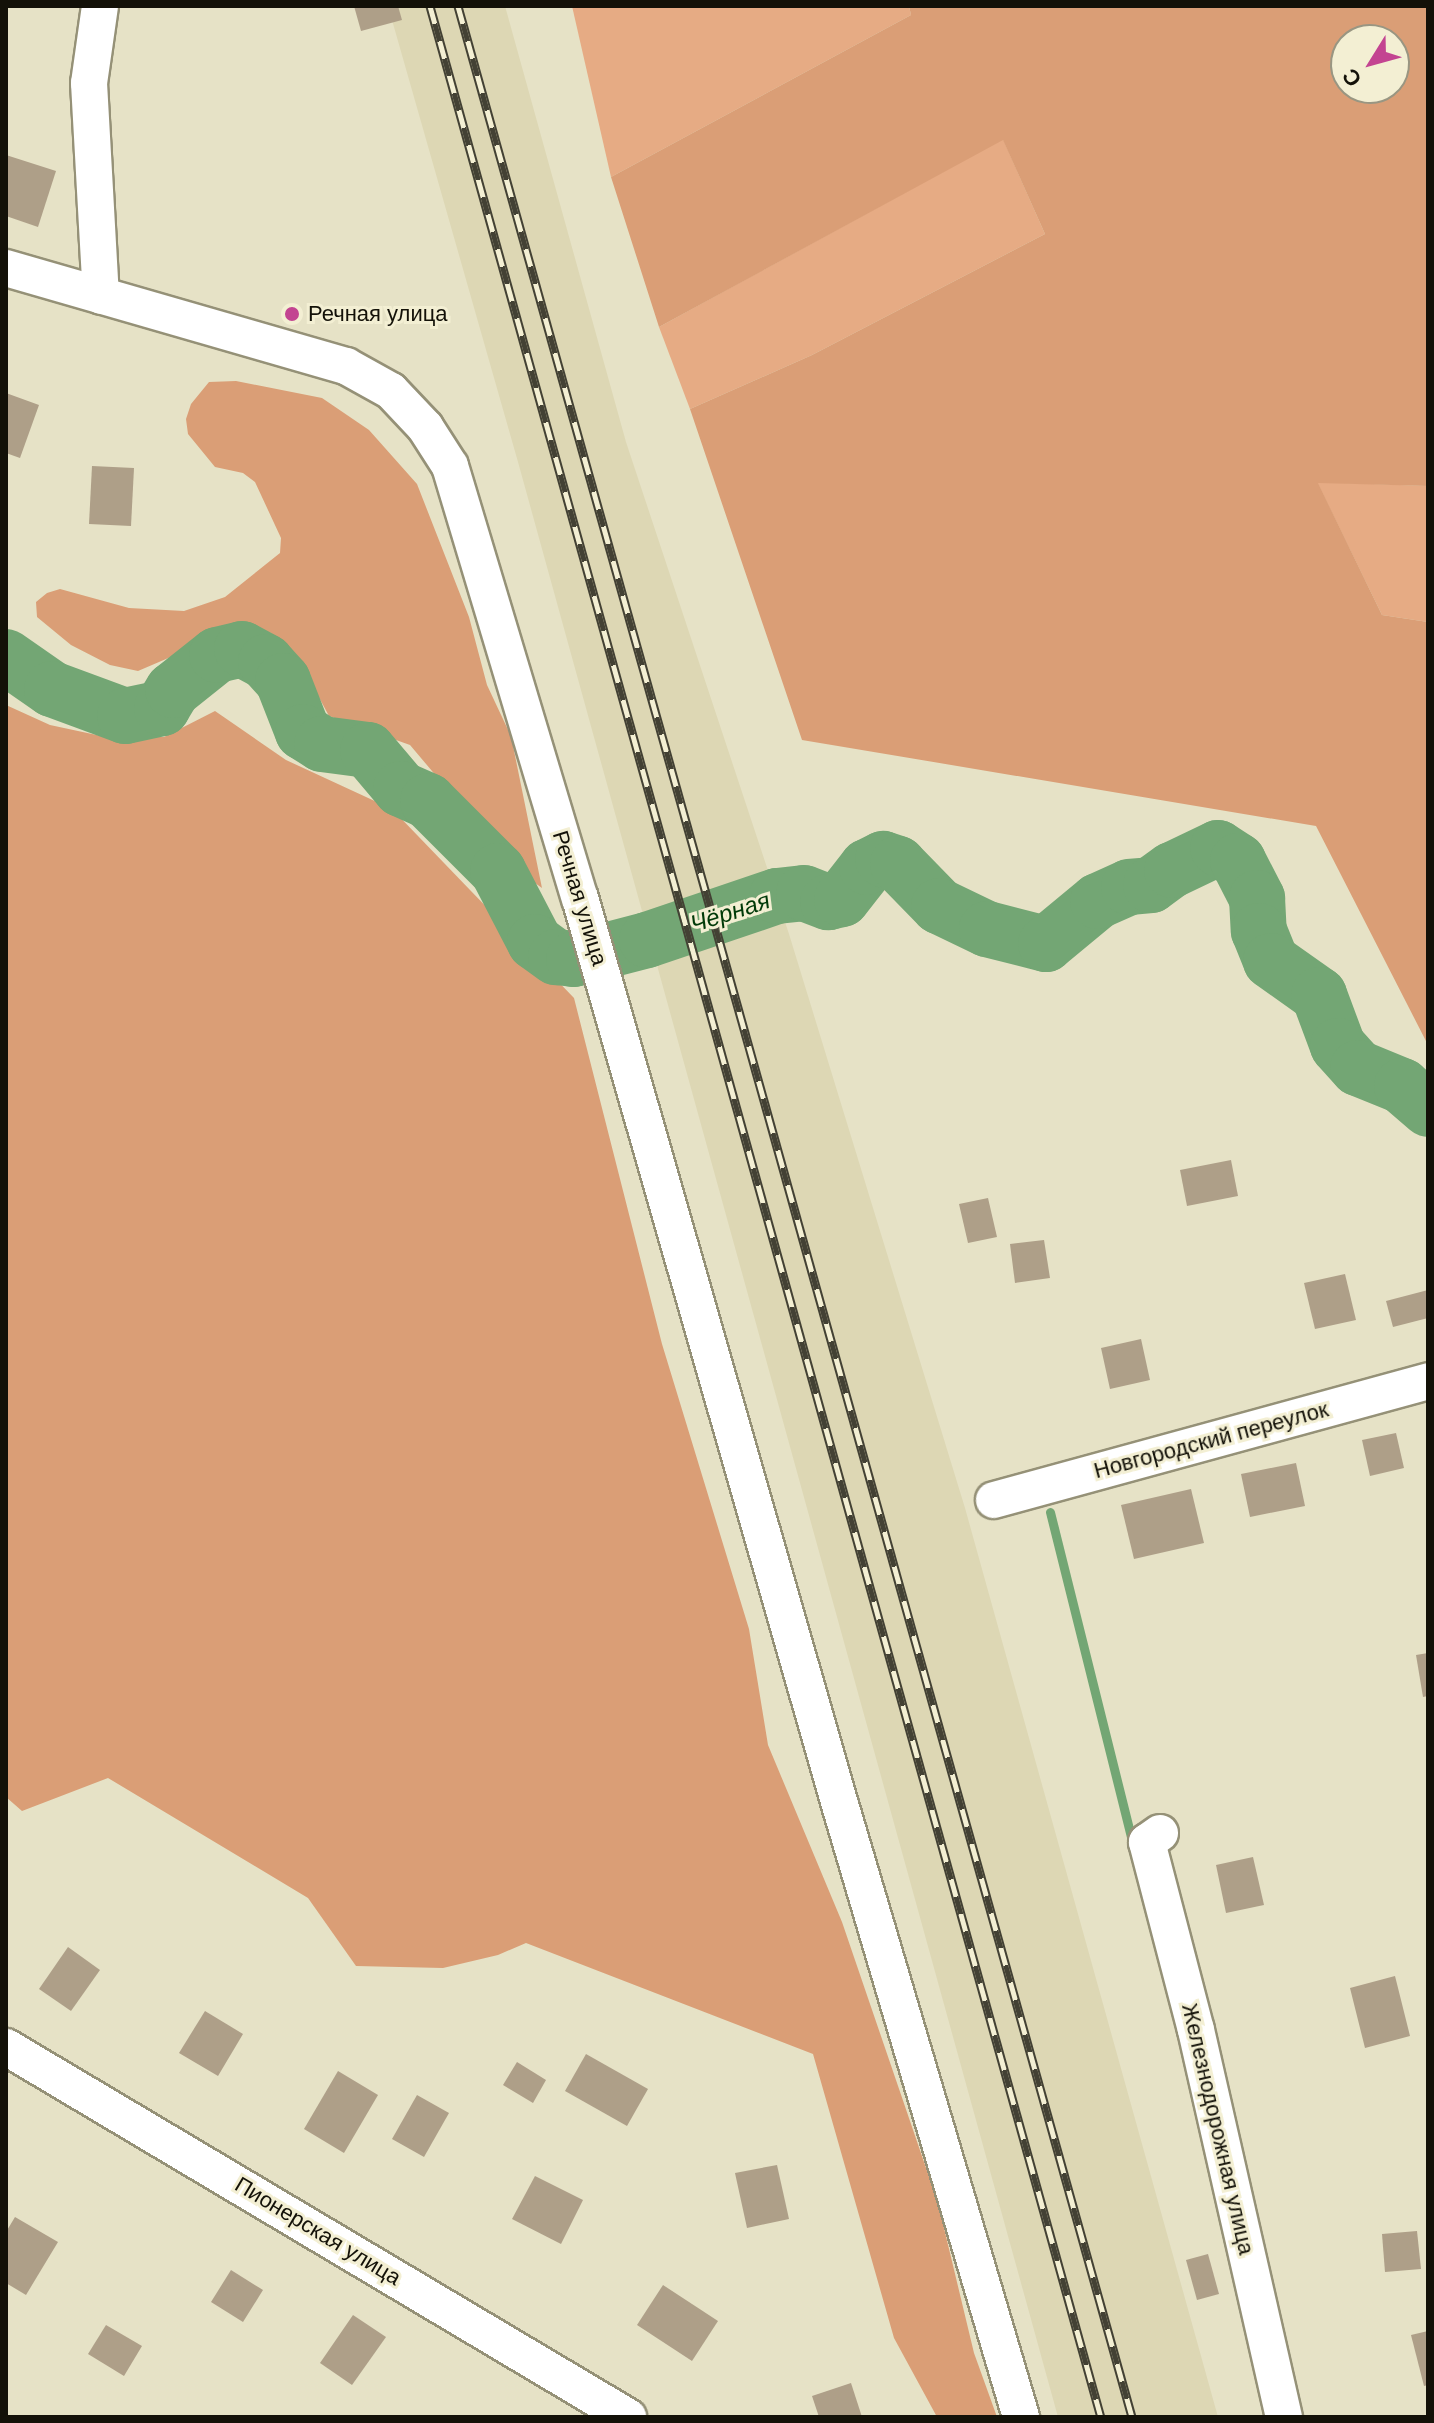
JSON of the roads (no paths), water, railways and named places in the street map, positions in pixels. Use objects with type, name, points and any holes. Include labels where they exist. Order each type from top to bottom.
[{"type":"street","points":[[100,6],[89,83],[101,296]]},
{"type":"street","name":"Речная улица","points":[[6,268],[346,366],[391,391],[425,427],[450,466],[605,983],[841,1808],[1021,2417]]},
{"type":"street","name":"Новгородский переулок","points":[[994,1500],[1428,1381]]},
{"type":"street","name":"Железнодорожная улица","points":[[1154,1838],[1284,2417]]},
{"type":"street","name":"Пионерская улица","points":[[6,2047],[628,2417]]},
{"type":"waterway","name":"Чёрная","points":[[6,657],[52,689],[125,716],[162,708],[173,690],[217,655],[242,649],[266,662],[283,681],[303,732],[322,744],[368,750],[401,789],[428,801],[498,871],[535,942],[556,957],[574,959],[647,940],[777,896],[804,893],[828,902],[842,899],[867,867],[883,859],[898,864],[939,906],[987,929],[1046,944],[1098,901],[1129,887],[1151,885],[1172,870],[1218,848],[1238,861],[1257,898],[1259,931],[1271,961],[1319,995],[1338,1046],[1358,1068],[1402,1086],[1428,1109]]},
{"type":"waterway","points":[[1050,1512],[1132,1840]]},
{"type":"railway","points":[[430,6],[1101,2417]]},
{"type":"railway","points":[[458,6],[1132,2417]]},
{"type":"place","name":"Речная улица","points":[[292,314]]}]
